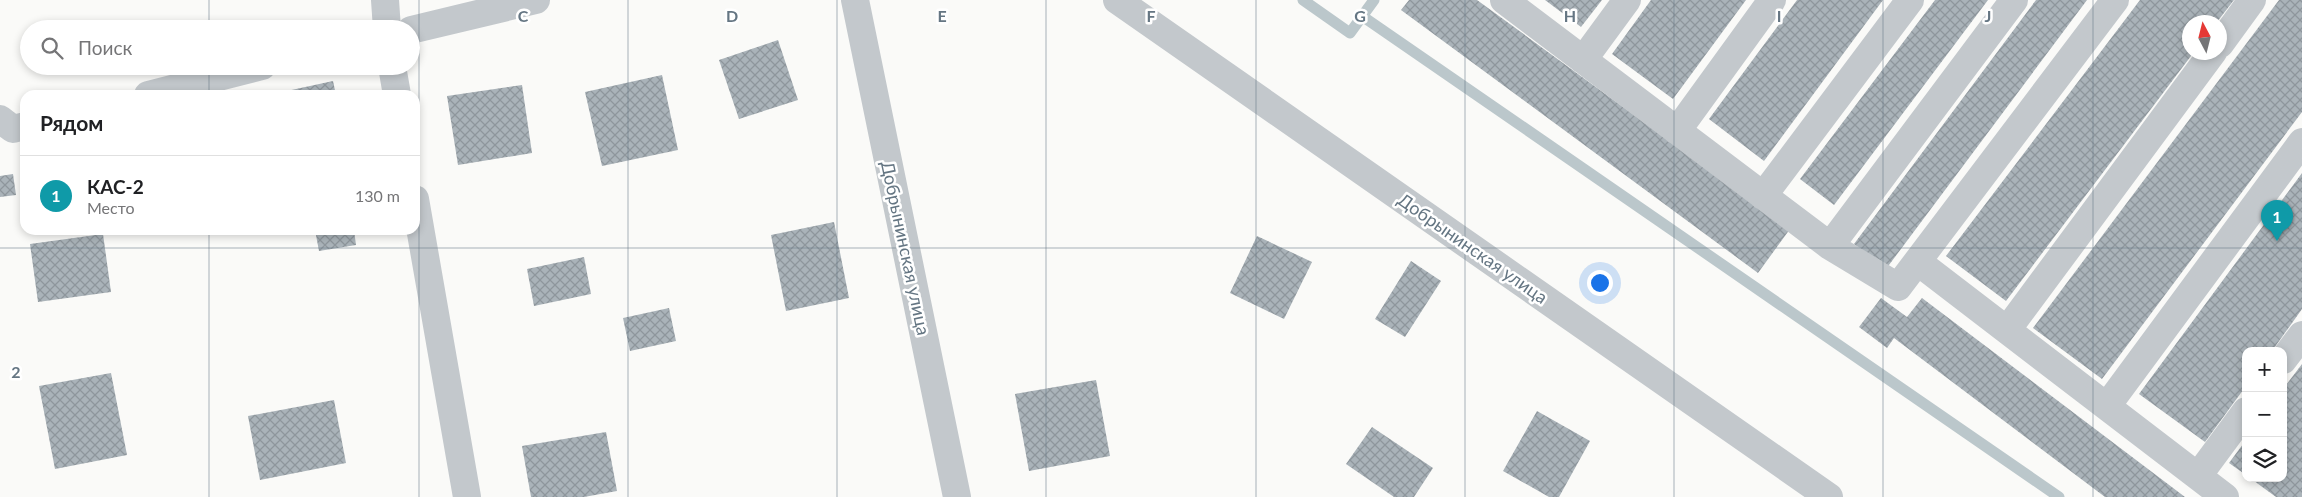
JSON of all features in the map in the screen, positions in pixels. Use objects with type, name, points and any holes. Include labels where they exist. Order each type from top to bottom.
[{"type":"street","points":[[385,0],[386,20]]},
{"type":"street","points":[[420,28],[536,0]]},
{"type":"street","name":"Добрынинская улица","points":[[855,0],[958,497]]},
{"type":"street","name":"Добрынинская улица","points":[[1117,0],[1829,497]]},
{"type":"street","points":[[1504,0],[1830,246],[1898,287],[2115,0]]},
{"type":"street","points":[[1583,60],[1627,0]]},
{"type":"street","points":[[1676,131],[1772,0]]},
{"type":"street","points":[[1764,196],[1910,0]]},
{"type":"street","points":[[1830,246],[2014,0]]},
{"type":"street","points":[[2227,34],[2252,0]]},
{"type":"street","points":[[2007,330],[2207,60]]},
{"type":"street","points":[[168,90],[227,75]]},
{"type":"street","points":[[394,75],[396,90]]},
{"type":"street","points":[[0,119],[13,129],[20,127]]},
{"type":"street","points":[[2107,406],[2302,142]]},
{"type":"street","points":[[420,228],[466,497]]},
{"type":"street","points":[[1918,262],[2225,497]]},
{"type":"street","points":[[2287,355],[2302,334]]},
{"type":"street","points":[[2198,476],[2242,416]]},
{"type":"building","points":[[1409,0],[1477,0],[1790,229],[1758,273],[1401,10]]},
{"type":"building","points":[[1545,0],[1602,0],[1581,27]]},
{"type":"building","points":[[1651,0],[1746,0],[1673,99],[1612,54]]},
{"type":"building","points":[[1797,0],[1883,0],[1764,161],[1709,119]]},
{"type":"building","points":[[1935,0],[1988,0],[1834,205],[1800,179]]},
{"type":"building","points":[[2036,0],[2087,0],[1886,269],[1854,244]]},
{"type":"building","points":[[2140,0],[2234,0],[2222,15],[2182,15],[2182,60],[2188,60],[2006,301],[1946,256]]},
{"type":"building","points":[[2279,0],[2302,0],[2302,112],[2102,379],[2033,328]]},
{"type":"building","points":[[778,40],[798,100],[739,119],[719,60]]},
{"type":"building","points":[[662,75],[678,150],[602,166],[585,92]]},
{"type":"building","points":[[333,81],[335,90],[291,90]]},
{"type":"building","points":[[522,85],[532,153],[458,165],[447,96]]},
{"type":"building","points":[[2302,173],[2302,309],[2275,347],[2242,347],[2242,391],[2205,442],[2139,394]]},
{"type":"building","points":[[13,174],[16,195],[0,197],[0,176]]},
{"type":"building","points":[[834,222],[849,298],[786,311],[771,235]]},
{"type":"building","points":[[103,235],[111,292],[38,302],[30,244]]},
{"type":"building","points":[[316,235],[355,235],[356,245],[319,251]]},
{"type":"building","points":[[1257,236],[1312,262],[1284,319],[1230,293]]},
{"type":"building","points":[[584,257],[591,294],[534,306],[527,269]]},
{"type":"building","points":[[1411,261],[1441,281],[1405,337],[1375,319]]},
{"type":"building","points":[[1881,298],[1907,317],[1922,298],[2185,497],[2105,497],[1894,338],[1887,348],[1859,327]]},
{"type":"building","points":[[669,308],[676,341],[630,351],[623,318]]},
{"type":"building","points":[[2302,364],[2302,497],[2276,497],[2255,482],[2287,482],[2287,384]]},
{"type":"building","points":[[111,373],[127,455],[55,469],[39,386]]},
{"type":"building","points":[[1096,380],[1110,456],[1029,471],[1015,394]]},
{"type":"building","points":[[334,400],[346,463],[260,480],[248,416]]},
{"type":"building","points":[[1537,411],[1590,441],[1559,497],[1549,497],[1503,471]]},
{"type":"building","points":[[1372,427],[1433,468],[1414,497],[1394,497],[1346,464]]},
{"type":"building","points":[[606,432],[617,491],[584,497],[531,497],[522,446]]},
{"type":"building","points":[[2242,445],[2242,472],[2229,463]]},
{"type":"waterway","points":[[1303,0],[1350,33],[1374,0]]},
{"type":"waterway","points":[[1362,16],[2059,497]]},
{"type":"place","name":"КАС-2","points":[[2277,241]]}]
